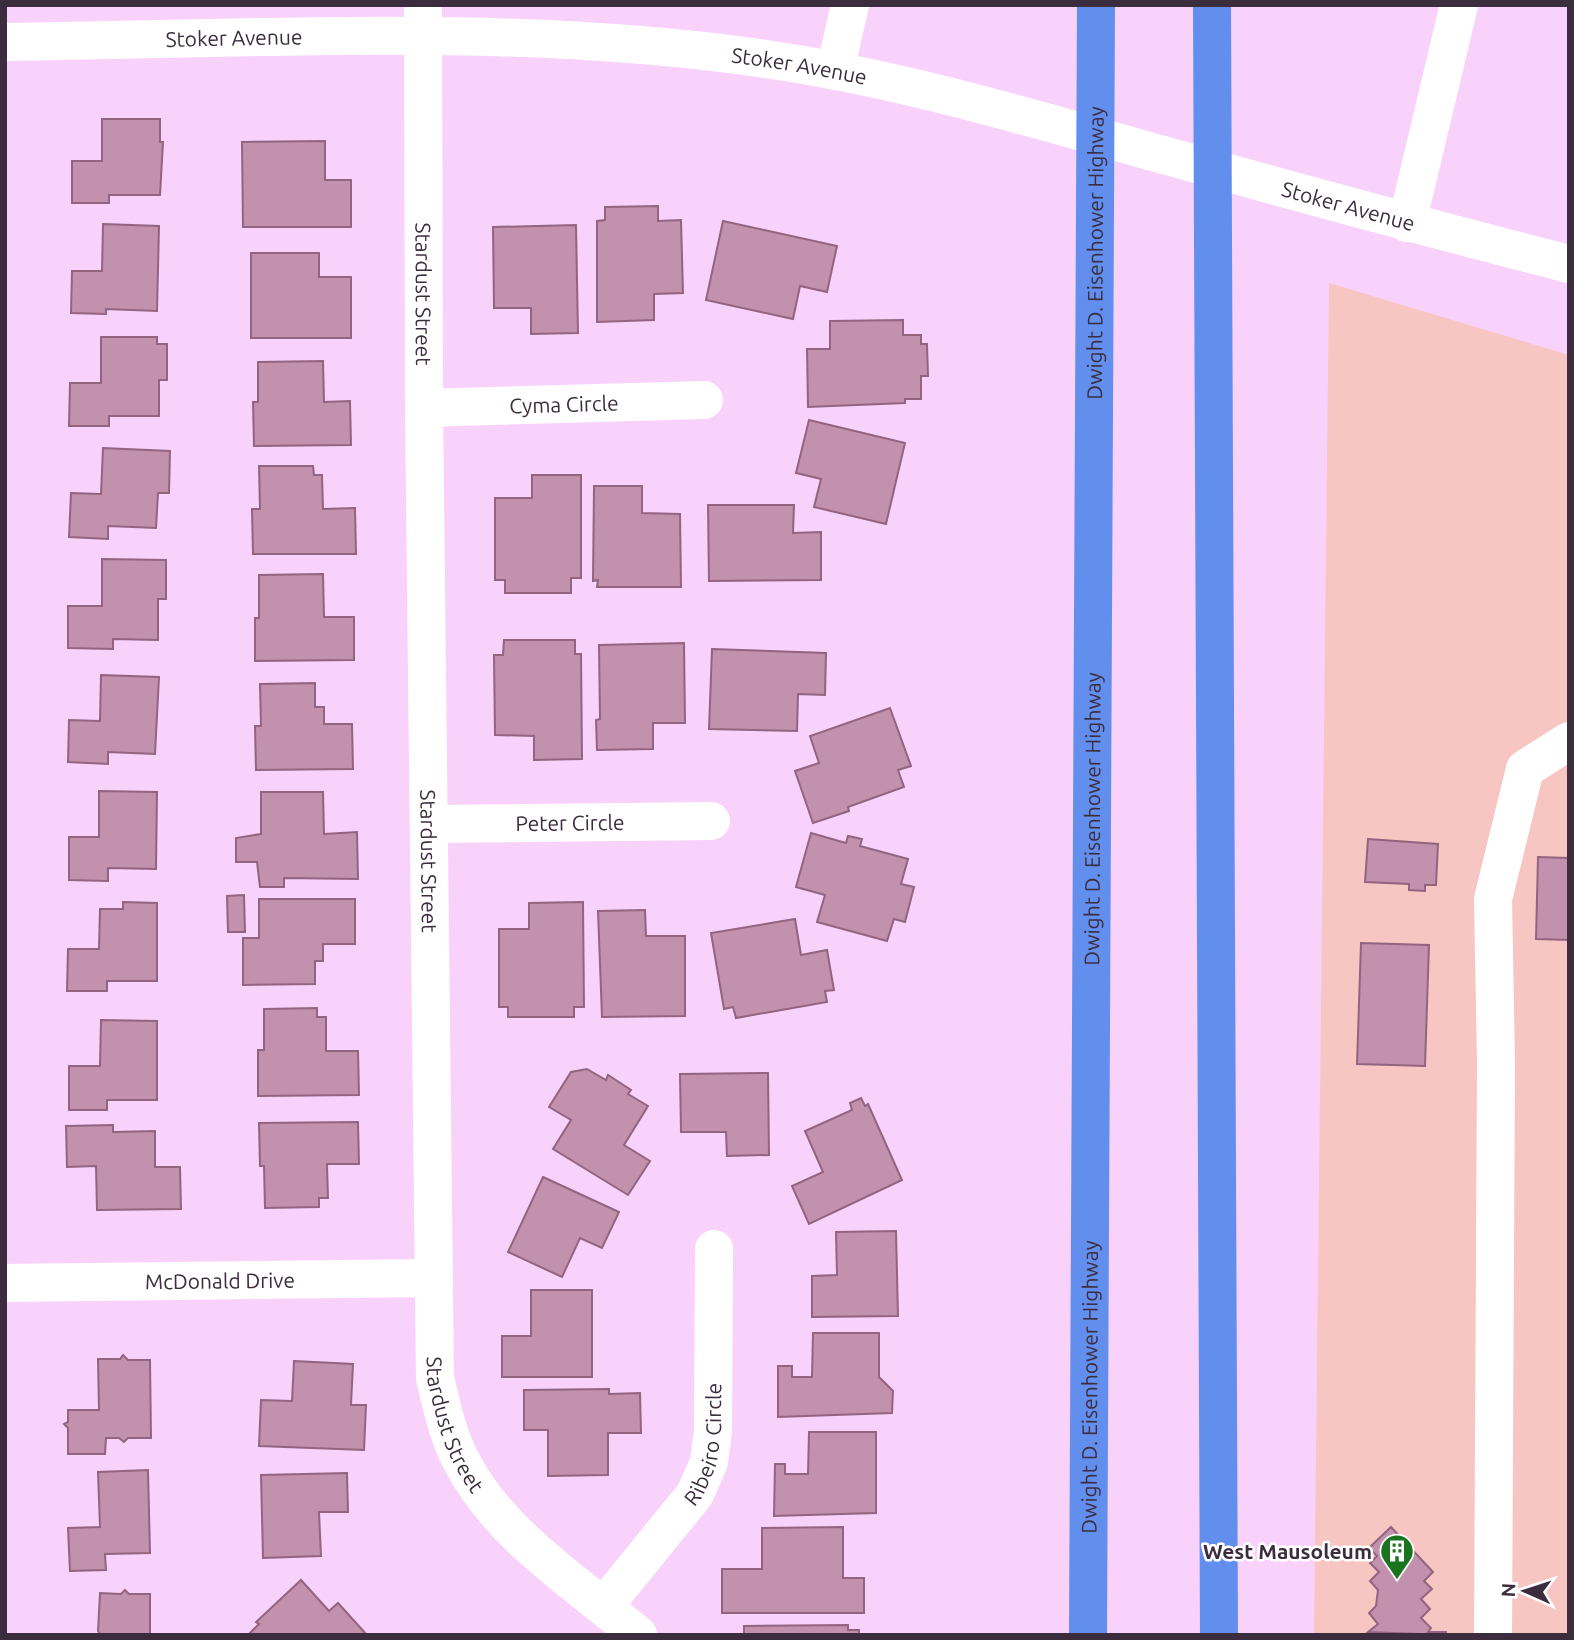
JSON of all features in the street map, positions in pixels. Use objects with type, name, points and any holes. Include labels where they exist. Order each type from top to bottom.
[{"type":"highway","name":"Dwight D. Eisenhower Highway","points":[[1088,1635],[1096,5]]},
{"type":"highway","points":[[1212,14],[1219,1635]]},
{"type":"street","points":[[835,71],[849,5]]},
{"type":"street","points":[[1407,223],[1459,5]]},
{"type":"street","name":"Stoker Avenue","points":[[5,42],[423,21],[515,37],[644,44],[780,61],[962,99],[1407,223],[1569,264]]},
{"type":"street","name":"Stardust Street","points":[[423,21],[424,408],[435,1378],[446,1423],[462,1464],[488,1503],[520,1536],[639,1635]]},
{"type":"street","name":"Cyma Circle","points":[[424,408],[704,400]]},
{"type":"street","points":[[1493,1635],[1496,1063],[1493,899],[1525,769],[1569,741]]},
{"type":"street","name":"Peter Circle","points":[[430,824],[711,821]]},
{"type":"street","name":"Ribeiro Circle","points":[[604,1606],[695,1494],[709,1462],[713,1432],[715,1249]]},
{"type":"street","name":"McDonald Drive","points":[[5,1283],[433,1278]]},
{"type":"shaded area","points":[[1329,283],[1569,355],[1569,1635],[1314,1635]]},
{"type":"building","points":[[102,119],[160,119],[160,142],[163,142],[160,195],[109,195],[109,203],[72,203],[72,161],[102,161]]},
{"type":"building","points":[[325,141],[325,180],[351,180],[351,227],[243,227],[242,142]]},
{"type":"building","points":[[658,206],[658,221],[681,220],[683,293],[654,294],[654,320],[597,322],[597,221],[605,220],[605,207]]},
{"type":"building","points":[[723,221],[837,246],[827,292],[800,286],[793,319],[706,300]]},
{"type":"building","points":[[103,224],[159,226],[157,311],[106,309],[106,314],[71,313],[72,271],[102,271]]},
{"type":"building","points":[[576,225],[578,333],[531,334],[531,308],[494,308],[493,227]]},
{"type":"building","points":[[251,253],[319,253],[319,277],[351,277],[351,338],[251,338]]},
{"type":"building","points":[[903,320],[903,335],[921,335],[921,344],[927,344],[928,376],[921,376],[921,399],[905,399],[905,403],[808,407],[807,349],[830,349],[830,321]]},
{"type":"building","points":[[101,337],[157,337],[157,344],[167,344],[167,380],[159,380],[159,416],[109,416],[109,426],[69,426],[70,383],[101,383]]},
{"type":"building","points":[[323,361],[324,402],[350,401],[351,445],[254,446],[253,402],[258,402],[258,362]]},
{"type":"building","points":[[809,420],[905,443],[886,524],[814,507],[821,479],[796,473]]},
{"type":"building","points":[[103,448],[170,451],[169,493],[158,493],[156,528],[108,526],[108,539],[69,537],[71,493],[101,494]]},
{"type":"building","points":[[259,466],[313,466],[314,475],[322,475],[323,509],[355,508],[356,554],[253,554],[252,509],[260,509]]},
{"type":"building","points":[[532,475],[581,475],[581,578],[571,578],[571,593],[505,593],[505,580],[495,580],[495,498],[532,498]]},
{"type":"building","points":[[594,486],[642,486],[642,513],[680,514],[681,587],[597,587],[598,580],[593,581]]},
{"type":"building","points":[[708,505],[794,505],[793,533],[821,532],[821,580],[709,581]]},
{"type":"building","points":[[102,559],[166,560],[166,599],[158,599],[158,640],[113,639],[113,649],[68,648],[68,606],[102,606]]},
{"type":"building","points":[[323,574],[324,617],[354,617],[354,660],[255,661],[259,575]]},
{"type":"building","points":[[504,640],[575,640],[575,654],[581,654],[582,759],[534,760],[534,736],[495,735],[494,655],[503,655]]},
{"type":"building","points":[[684,643],[685,723],[653,723],[653,749],[597,750],[596,720],[600,719],[599,645]]},
{"type":"building","points":[[712,649],[826,653],[825,695],[798,694],[797,731],[709,729]]},
{"type":"building","points":[[101,675],[159,677],[155,754],[108,752],[108,764],[68,762],[69,720],[100,721]]},
{"type":"building","points":[[315,683],[315,707],[324,707],[324,724],[352,724],[353,769],[256,770],[255,726],[261,726],[260,684]]},
{"type":"building","points":[[890,708],[911,766],[898,770],[904,787],[813,823],[795,771],[819,763],[810,736]]},
{"type":"building","points":[[99,791],[157,792],[156,869],[108,868],[108,881],[69,880],[69,837],[99,837]]},
{"type":"building","points":[[261,792],[323,792],[324,834],[357,832],[358,879],[284,878],[284,887],[260,887],[257,862],[236,862],[236,838],[261,834]]},
{"type":"building","points":[[811,833],[846,843],[848,836],[862,839],[860,846],[908,859],[901,884],[914,887],[905,922],[894,919],[887,941],[817,922],[825,895],[796,887]]},
{"type":"building","points":[[1368,839],[1438,844],[1436,885],[1425,885],[1425,891],[1409,890],[1409,884],[1365,882]]},
{"type":"building","points":[[1538,857],[1569,858],[1569,940],[1536,939]]},
{"type":"building","points":[[244,895],[245,932],[228,932],[227,896]]},
{"type":"building","points":[[259,899],[355,899],[355,944],[323,944],[323,961],[315,961],[315,984],[243,985],[243,938],[259,938]]},
{"type":"building","points":[[123,902],[157,903],[157,981],[107,981],[107,991],[67,991],[68,949],[99,949],[100,909],[123,909]]},
{"type":"building","points":[[583,902],[584,1007],[574,1007],[574,1017],[508,1017],[508,1007],[499,1007],[499,929],[529,929],[529,903]]},
{"type":"building","points":[[645,910],[646,936],[685,936],[685,1016],[602,1017],[598,911]]},
{"type":"building","points":[[795,919],[801,955],[827,950],[834,990],[825,991],[827,1002],[736,1018],[733,1007],[724,1009],[711,933]]},
{"type":"building","points":[[1361,943],[1429,945],[1425,1066],[1357,1064]]},
{"type":"building","points":[[317,1008],[317,1017],[326,1017],[326,1051],[358,1051],[359,1095],[258,1096],[258,1050],[264,1050],[264,1009]]},
{"type":"building","points":[[101,1020],[157,1021],[157,1100],[107,1100],[107,1110],[69,1110],[69,1066],[100,1066]]},
{"type":"building","points":[[587,1069],[606,1080],[608,1075],[631,1090],[628,1094],[648,1106],[624,1145],[650,1161],[628,1195],[553,1149],[571,1120],[549,1107],[571,1072]]},
{"type":"building","points":[[768,1073],[769,1155],[727,1156],[726,1132],[681,1132],[680,1074]]},
{"type":"building","points":[[861,1098],[865,1106],[868,1104],[902,1180],[809,1224],[792,1186],[823,1172],[805,1131],[852,1110],[850,1103]]},
{"type":"building","points":[[358,1122],[359,1164],[327,1164],[328,1198],[319,1198],[319,1207],[265,1208],[259,1123]]},
{"type":"building","points":[[113,1125],[113,1132],[155,1131],[155,1167],[180,1167],[181,1209],[97,1210],[96,1166],[67,1167],[66,1126]]},
{"type":"building","points":[[543,1177],[619,1212],[602,1248],[580,1238],[562,1277],[508,1252]]},
{"type":"building","points":[[896,1231],[898,1316],[812,1317],[812,1276],[837,1275],[836,1232]]},
{"type":"building","points":[[531,1290],[592,1290],[592,1377],[502,1377],[502,1336],[531,1336]]},
{"type":"building","points":[[813,1333],[879,1333],[879,1377],[893,1391],[892,1413],[778,1417],[778,1366],[792,1366],[792,1377],[812,1377]]},
{"type":"building","points":[[123,1355],[128,1360],[150,1360],[151,1438],[128,1438],[124,1442],[119,1438],[106,1438],[105,1454],[68,1454],[68,1428],[64,1424],[68,1422],[68,1410],[99,1410],[98,1359],[120,1359]]},
{"type":"building","points":[[294,1361],[353,1364],[351,1405],[366,1405],[364,1450],[259,1446],[261,1400],[292,1401]]},
{"type":"building","points":[[609,1389],[609,1394],[640,1393],[641,1433],[608,1433],[608,1475],[548,1476],[548,1430],[524,1430],[524,1390]]},
{"type":"building","points":[[809,1432],[876,1432],[876,1513],[774,1516],[775,1464],[785,1464],[785,1474],[808,1474]]},
{"type":"building","points":[[148,1470],[150,1553],[105,1554],[106,1570],[70,1571],[68,1528],[100,1527],[98,1472]]},
{"type":"building","points":[[347,1473],[348,1512],[319,1512],[321,1556],[263,1558],[261,1475]]},
{"type":"building","points":[[843,1527],[843,1578],[864,1578],[864,1613],[722,1613],[722,1569],[762,1569],[762,1528]]},
{"type":"building","name":"West Mausoleum","points":[[1391,1527],[1433,1572],[1424,1581],[1432,1589],[1421,1599],[1430,1609],[1421,1618],[1431,1628],[1428,1632],[1446,1632],[1446,1635],[1368,1632],[1378,1624],[1369,1613],[1376,1606],[1378,1590],[1370,1581],[1379,1572],[1370,1563],[1377,1556],[1369,1548]]},
{"type":"building","points":[[301,1580],[329,1611],[338,1603],[367,1635],[248,1635],[259,1624],[256,1622]]},
{"type":"building","points":[[125,1590],[129,1594],[150,1594],[150,1635],[101,1635],[98,1631],[100,1593],[121,1594]]},
{"type":"building","points":[[848,1625],[848,1630],[859,1630],[859,1635],[744,1635],[744,1626]]},
{"type":"place","name":"West Mausoleum","points":[[1397,1581]]}]
